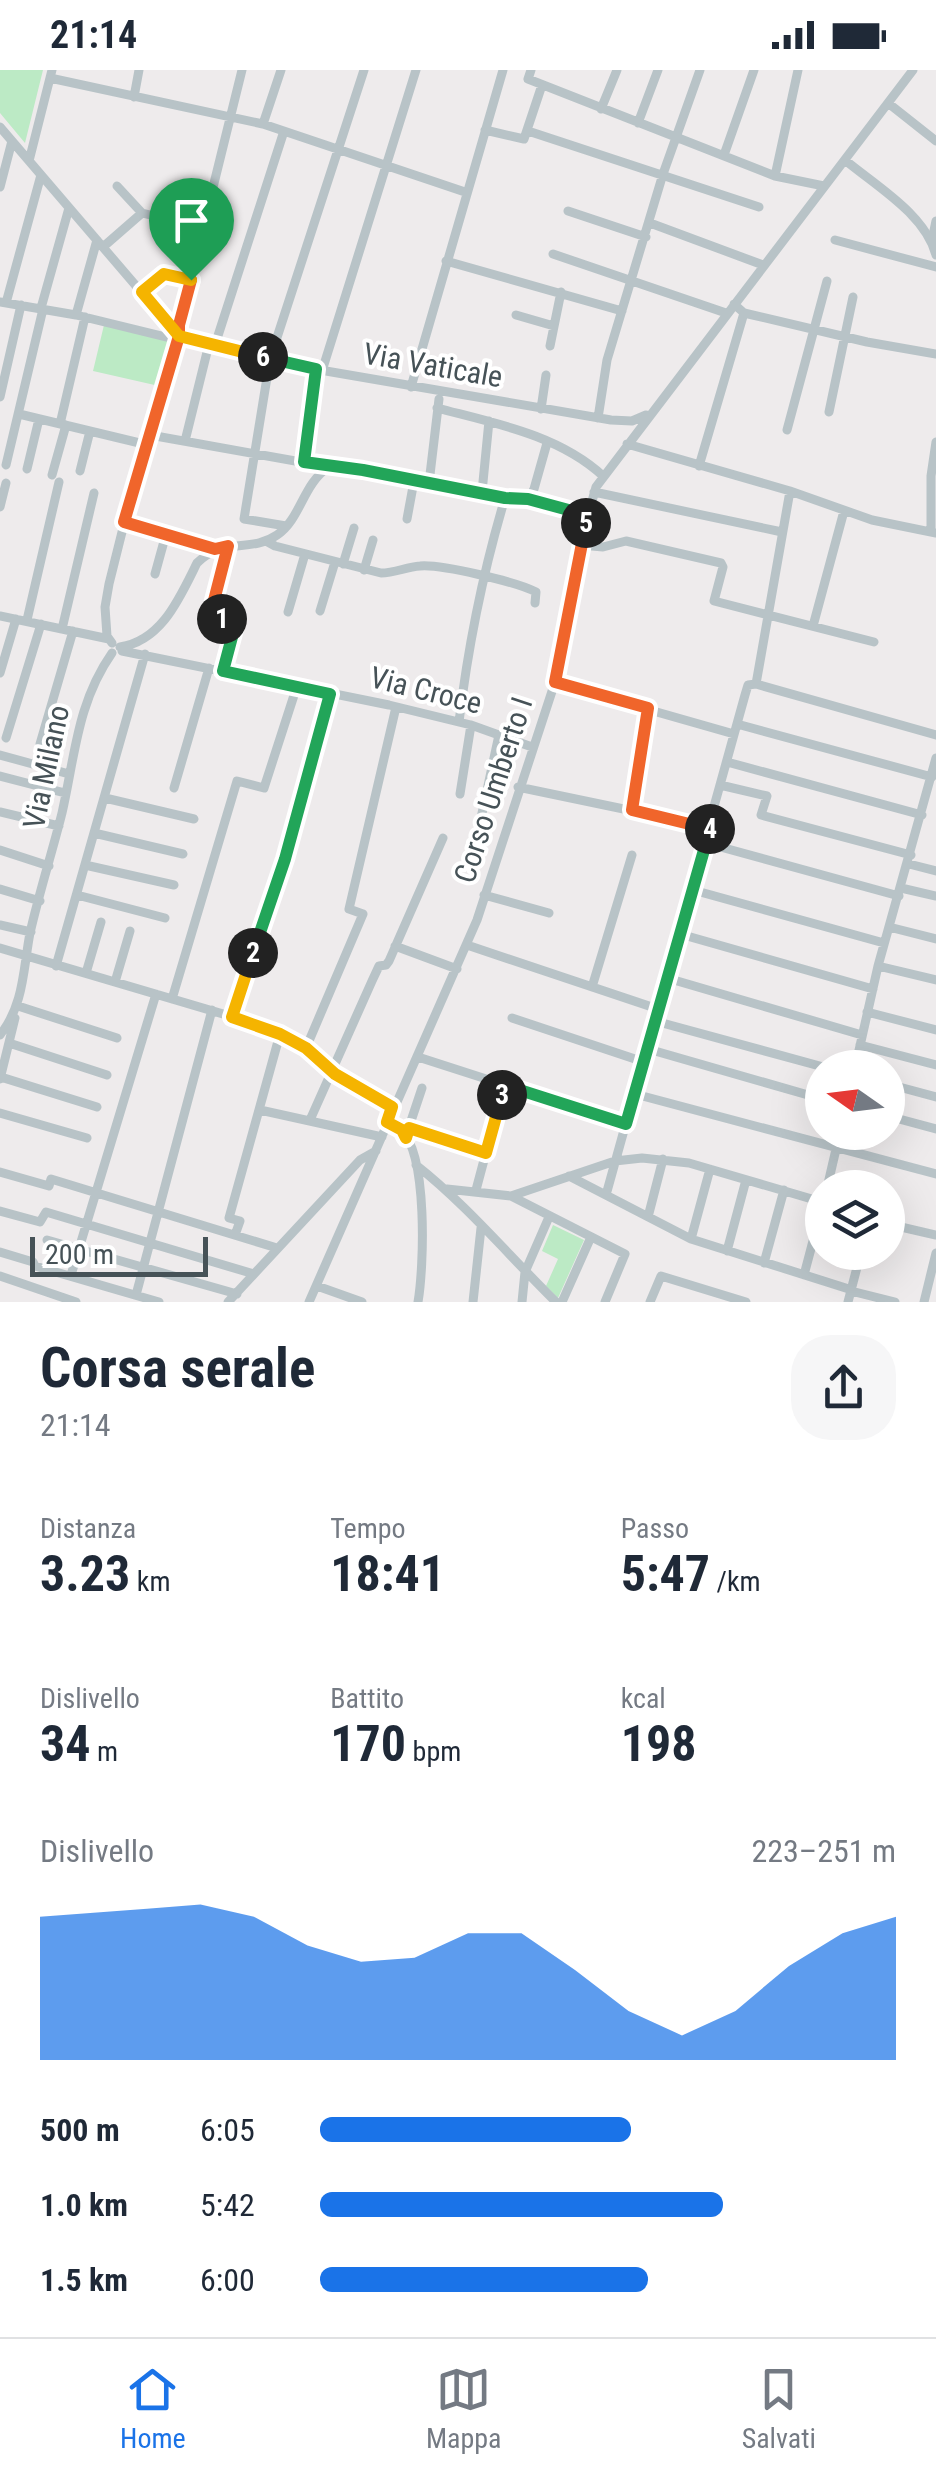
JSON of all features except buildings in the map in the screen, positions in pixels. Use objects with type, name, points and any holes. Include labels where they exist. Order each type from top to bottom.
[{"type":"street","points":[[134,97],[139,70]]},
{"type":"street","points":[[242,70],[179,336],[124,522],[106,607],[117,647],[133,645],[154,632],[197,563],[215,549],[266,541],[280,534],[312,480],[329,467]]},
{"type":"street","points":[[264,124],[281,70]]},
{"type":"street","points":[[286,526],[244,519],[270,359],[364,70]]},
{"type":"street","points":[[304,462],[319,370],[416,70]]},
{"type":"street","points":[[411,387],[503,70]]},
{"type":"street","points":[[601,109],[618,70]]},
{"type":"street","points":[[638,124],[658,70]]},
{"type":"street","points":[[598,418],[607,360],[663,174],[700,70]]},
{"type":"street","points":[[724,156],[754,70]]},
{"type":"street","points":[[775,176],[798,70]]},
{"type":"street","name":"Corso Umberto I","points":[[310,1302],[392,1107],[457,970],[484,895],[555,682],[594,492],[602,476],[913,70]]},
{"type":"street","points":[[29,161],[51,74],[134,97],[264,124],[466,192]]},
{"type":"street","points":[[530,74],[542,84],[638,124],[775,176],[824,186]]},
{"type":"street","points":[[485,130],[521,140],[528,132],[542,84]]},
{"type":"street","points":[[888,103],[936,141]]},
{"type":"street","points":[[0,127],[179,336]]},
{"type":"street","points":[[184,440],[284,132]]},
{"type":"street","points":[[528,132],[759,206]]},
{"type":"street","points":[[0,186],[12,141]]},
{"type":"street","points":[[844,160],[913,218],[935,248]]},
{"type":"street","points":[[3,302],[42,175]]},
{"type":"street","points":[[118,186],[142,213],[204,228]]},
{"type":"street","points":[[6,464],[70,208]]},
{"type":"street","points":[[568,211],[646,237]]},
{"type":"street","points":[[27,620],[56,479],[81,316],[100,243],[142,213]]},
{"type":"street","points":[[935,248],[936,222]]},
{"type":"street","points":[[650,223],[762,265]]},
{"type":"street","points":[[836,240],[936,267]]},
{"type":"street","points":[[553,254],[726,313]]},
{"type":"street","points":[[446,261],[622,311]]},
{"type":"street","points":[[142,292],[164,274],[191,280]]},
{"type":"street","points":[[786,430],[828,281]]},
{"type":"street","points":[[550,346],[561,292]]},
{"type":"street","points":[[829,412],[853,298]]},
{"type":"street","name":"Via Vaticale","points":[[3,302],[166,337],[179,336],[319,370],[598,418],[628,425],[633,432],[629,441]]},
{"type":"street","points":[[734,304],[744,313],[936,354]]},
{"type":"street","points":[[0,397],[21,305]]},
{"type":"street","points":[[699,466],[744,313]]},
{"type":"street","points":[[516,316],[554,326]]},
{"type":"street","points":[[541,409],[546,375]]},
{"type":"street","name":"Via Vaticale","points":[[598,418],[638,419],[668,390]]},
{"type":"street","points":[[429,483],[438,403],[581,458],[602,476]]},
{"type":"street","points":[[19,414],[90,431],[149,440],[184,440],[528,499],[587,515]]},
{"type":"street","points":[[27,469],[39,418]]},
{"type":"street","points":[[482,492],[489,422]]},
{"type":"street","points":[[80,470],[90,431]]},
{"type":"street","points":[[629,441],[883,523],[934,532],[931,476],[936,442]]},
{"type":"street","points":[[528,499],[547,443]]},
{"type":"street","points":[[407,519],[414,482]]},
{"type":"street","points":[[0,507],[6,484]]},
{"type":"street","points":[[756,684],[790,491]]},
{"type":"street","points":[[594,492],[782,532]]},
{"type":"street","points":[[40,744],[68,630],[94,493]]},
{"type":"street","points":[[459,722],[482,577],[505,498]]},
{"type":"street","points":[[813,626],[844,511]]},
{"type":"street","points":[[124,522],[215,549]]},
{"type":"street","points":[[320,611],[354,528]]},
{"type":"street","points":[[155,574],[166,534]]},
{"type":"street","points":[[364,570],[373,540]]},
{"type":"street","points":[[266,541],[364,570],[395,574],[426,566],[530,588],[536,592],[536,603]]},
{"type":"street","points":[[581,545],[604,548],[626,542],[721,563],[714,601],[874,642]]},
{"type":"street","points":[[223,671],[236,622],[210,616],[228,546]]},
{"type":"street","points":[[288,612],[305,554]]},
{"type":"street","name":"Via Croce","points":[[0,616],[68,630],[145,654],[459,722],[532,747]]},
{"type":"street","points":[[0,673],[16,619]]},
{"type":"street","points":[[6,738],[41,624]]},
{"type":"street","name":"Via Milano","points":[[0,1078],[88,692],[117,647]]},
{"type":"street","points":[[56,966],[145,654]]},
{"type":"street","points":[[174,788],[208,668]]},
{"type":"street","points":[[555,682],[932,777]]},
{"type":"street","points":[[606,1196],[748,685],[756,684],[936,735]]},
{"type":"street","points":[[172,999],[237,780],[264,788],[297,686]]},
{"type":"street","points":[[232,1017],[285,859],[330,694]]},
{"type":"street","points":[[306,1048],[363,914],[350,909],[396,707]]},
{"type":"street","points":[[632,810],[648,708]]},
{"type":"street","points":[[460,794],[471,725]]},
{"type":"street","points":[[479,826],[499,735]]},
{"type":"street","points":[[0,755],[69,774]]},
{"type":"street","points":[[859,1050],[884,943],[936,758]]},
{"type":"street","points":[[726,762],[922,814]]},
{"type":"street","points":[[0,776],[66,794]]},
{"type":"street","points":[[720,785],[767,796],[761,815],[936,871]]},
{"type":"street","points":[[518,787],[710,828]]},
{"type":"street","points":[[105,798],[194,818]]},
{"type":"street","points":[[0,812],[59,826]]},
{"type":"street","points":[[94,833],[183,854]]},
{"type":"street","points":[[310,1120],[379,966],[386,966],[443,838]]},
{"type":"street","points":[[706,843],[900,892],[936,896]]},
{"type":"street","points":[[0,850],[49,866]]},
{"type":"street","points":[[592,987],[632,855]]},
{"type":"street","points":[[85,864],[174,886]]},
{"type":"street","points":[[0,889],[40,901]]},
{"type":"street","points":[[692,890],[884,943]]},
{"type":"street","points":[[76,895],[165,918]]},
{"type":"street","points":[[484,895],[550,913]]},
{"type":"street","points":[[86,973],[101,922]]},
{"type":"street","points":[[0,925],[31,932]]},
{"type":"street","points":[[889,928],[936,939]]},
{"type":"street","points":[[115,982],[130,931]]},
{"type":"street","points":[[680,934],[873,989]]},
{"type":"street","points":[[466,945],[592,987],[657,1015],[805,1061]]},
{"type":"street","points":[[395,946],[457,970]]},
{"type":"street","points":[[0,948],[280,1034],[306,1048],[332,1072],[392,1107]]},
{"type":"street","points":[[878,966],[936,980]]},
{"type":"street","points":[[666,978],[936,1065]]},
{"type":"street","points":[[71,1276],[156,994]]},
{"type":"street","points":[[0,1035],[17,1010],[117,1038]]},
{"type":"street","points":[[136,1295],[212,1010]]},
{"type":"street","points":[[867,1012],[936,1030]]},
{"type":"street","points":[[512,1018],[644,1062]]},
{"type":"street","points":[[235,1235],[240,1221],[229,1218],[280,1034]]},
{"type":"street","points":[[8,1044],[107,1076]]},
{"type":"street","points":[[648,1048],[805,1094]]},
{"type":"street","points":[[418,1057],[626,1124]]},
{"type":"street","points":[[0,1078],[97,1108]]},
{"type":"street","points":[[476,1190],[504,1085]]},
{"type":"street","points":[[418,1302],[424,1251],[416,1165],[408,1132],[422,1088]]},
{"type":"street","points":[[905,1089],[936,1097]]},
{"type":"street","points":[[635,1094],[805,1141]]},
{"type":"street","points":[[260,1110],[382,1137]]},
{"type":"street","points":[[0,1112],[87,1138]]},
{"type":"street","points":[[905,1121],[936,1129]]},
{"type":"street","points":[[387,1122],[408,1132],[486,1153]]},
{"type":"street","points":[[832,1170],[836,1150],[936,1174]]},
{"type":"street","points":[[47,1240],[233,1299],[360,1160],[376,1152]]},
{"type":"street","points":[[648,1217],[664,1159]]},
{"type":"street","points":[[512,1196],[615,1161],[664,1159],[805,1198]]},
{"type":"street","points":[[416,1165],[446,1189],[559,1302],[591,1237]]},
{"type":"street","points":[[691,1239],[710,1169]]},
{"type":"street","points":[[0,1172],[49,1186],[51,1179],[277,1248]]},
{"type":"street","points":[[570,1176],[691,1239],[850,1294],[894,1302]]},
{"type":"street","points":[[727,1252],[746,1180]]},
{"type":"street","points":[[446,1189],[512,1196],[624,1254],[604,1302]]},
{"type":"street","points":[[764,1262],[784,1190]]},
{"type":"street","points":[[0,1211],[40,1222],[46,1212],[254,1274]]},
{"type":"street","points":[[522,1302],[525,1272],[549,1216]]},
{"type":"street","points":[[473,1302],[481,1228]]},
{"type":"street","points":[[905,1228],[936,1235]]},
{"type":"street","points":[[0,1252],[158,1302]]},
{"type":"street","points":[[924,1302],[936,1253]]},
{"type":"street","points":[[804,1275],[805,1270]]},
{"type":"street","points":[[0,1276],[76,1302]]},
{"type":"street","points":[[650,1302],[661,1276],[746,1302]]},
{"type":"street","points":[[316,1286],[362,1302]]},
{"type":"green space","points":[[0,70],[43,70],[25,143],[0,113]]},
{"type":"green space","points":[[104,325],[169,341],[159,386],[93,371]]},
{"type":"green space","points":[[553,1225],[584,1240],[558,1298],[546,1286],[558,1259],[542,1251]]},
{"type":"route","points":[[191,280],[164,274],[142,292],[179,336],[316,369],[304,462],[528,499],[587,515],[555,682],[648,708],[632,810],[710,828],[626,1124],[504,1085],[486,1153],[409,1128],[406,1138],[402,1130],[387,1122],[392,1107],[335,1074],[306,1048],[267,1027],[232,1017],[285,859],[330,694],[223,671],[236,622],[210,616],[228,546],[215,549],[124,522],[179,336],[191,280]]}]
